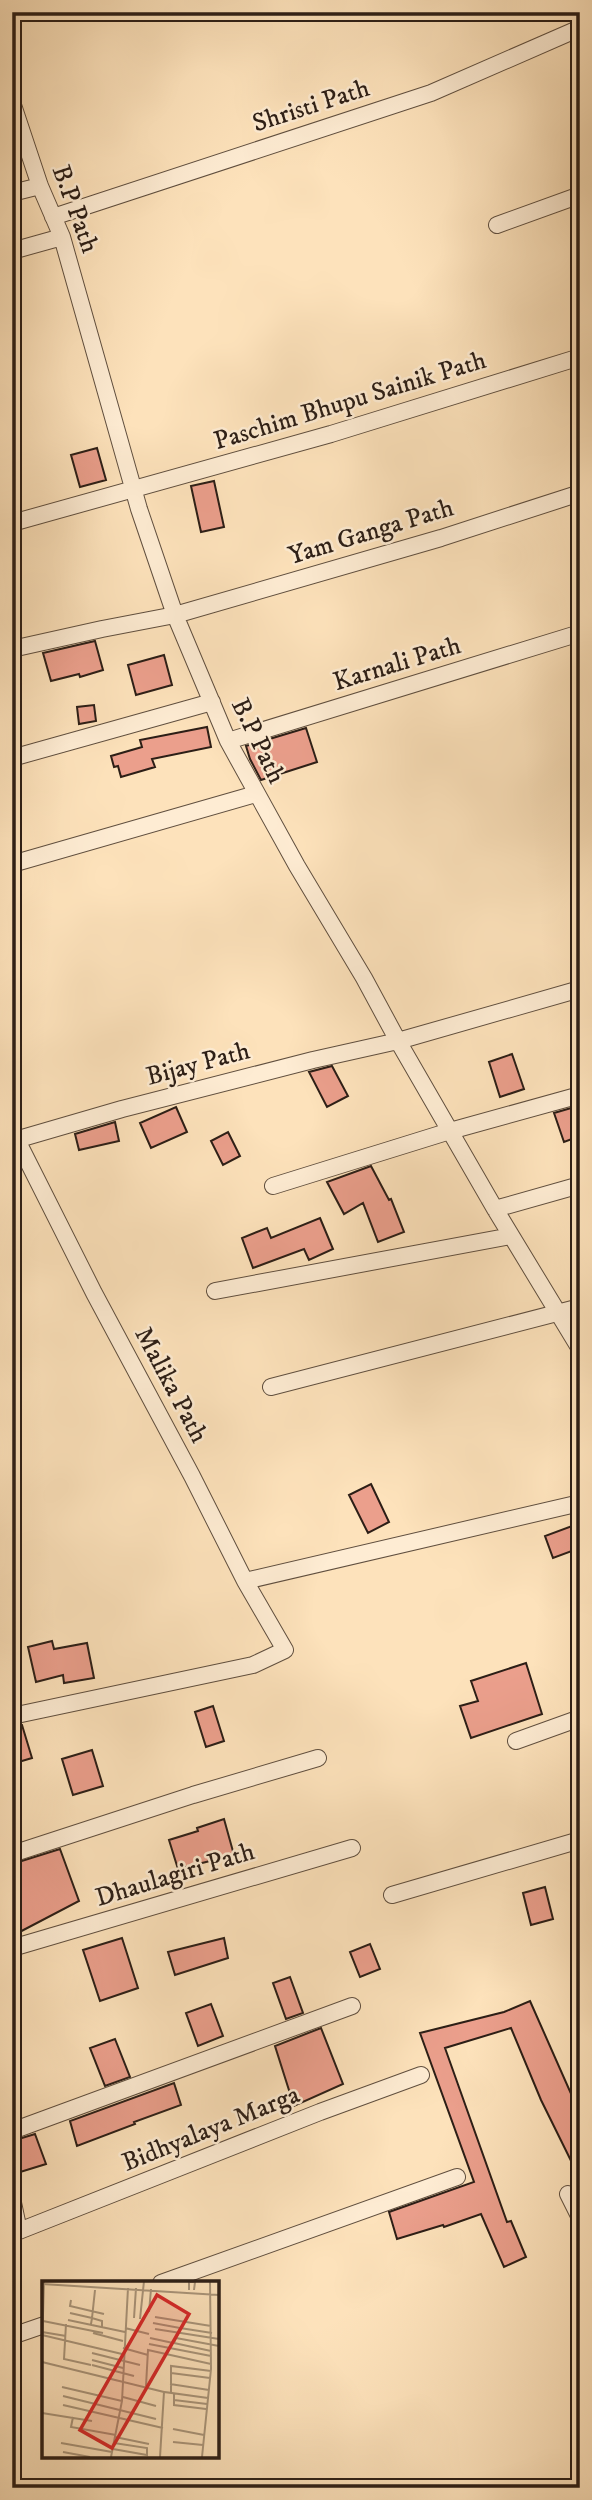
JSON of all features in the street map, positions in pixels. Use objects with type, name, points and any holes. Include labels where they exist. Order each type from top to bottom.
[{"type":"street","name":"Shristi Path","points":[[53,218],[430,93],[580,29]]},
{"type":"street","name":"B.P Path","points":[[12,102],[40,186],[62,237],[134,490],[175,615],[228,741],[495,1209],[580,1349]]},
{"type":"street","points":[[12,194],[40,186]]},
{"type":"street","points":[[497,225],[580,195]]},
{"type":"street","points":[[12,251],[62,237]]},
{"type":"street","name":"Paschim Bhupu Sainik Path","points":[[12,523],[331,435],[580,357]]},
{"type":"street","name":"Yam Ganga Path","points":[[12,649],[175,615],[441,538],[580,494]]},
{"type":"street","name":"Karnali Path","points":[[228,741],[580,633]]},
{"type":"street","points":[[12,758],[212,702]]},
{"type":"street","points":[[12,864],[256,794]]},
{"type":"street","name":"Bijay Path","points":[[15,1141],[122,1109],[398,1041],[580,989]]},
{"type":"street","points":[[273,1186],[450,1131],[580,1095]]},
{"type":"street","name":"Malika Path","points":[[12,1716],[253,1665],[285,1650],[245,1581],[15,1141]]},
{"type":"street","points":[[495,1209],[580,1185]]},
{"type":"street","points":[[215,1291],[511,1236]]},
{"type":"street","points":[[271,1387],[580,1307]]},
{"type":"street","points":[[245,1581],[580,1503]]},
{"type":"street","points":[[516,1741],[580,1718]]},
{"type":"street","points":[[12,1854],[193,1795],[318,1758]]},
{"type":"street","points":[[392,1895],[580,1840]]},
{"type":"street","name":"Dhaulagiri Path","points":[[12,1948],[352,1848]]},
{"type":"street","points":[[12,2131],[352,2006]]},
{"type":"street","name":"Bidhyalaya Marga","points":[[12,2198],[16,2232],[421,2075]]},
{"type":"street","points":[[167,2281],[457,2177]]},
{"type":"street","points":[[568,2194],[580,2218]]},
{"type":"street","points":[[12,2336],[42,2326]]},
{"type":"building","points":[[97,448],[106,480],[80,487],[71,455]]},
{"type":"building","points":[[214,481],[224,527],[201,532],[191,486]]},
{"type":"building","points":[[95,641],[103,670],[51,681],[43,653]]},
{"type":"building","points":[[164,655],[172,685],[136,695],[128,665]]},
{"type":"building","points":[[94,705],[96,721],[79,724],[77,707]]},
{"type":"building","points":[[207,727],[211,747],[152,759],[155,767],[121,777],[118,766],[114,767],[111,756],[142,747],[140,740]]},
{"type":"building","points":[[306,728],[317,762],[261,780],[246,746]]},
{"type":"building","points":[[512,1054],[524,1089],[500,1097],[489,1062]]},
{"type":"building","points":[[332,1066],[348,1096],[327,1107],[309,1072]]},
{"type":"building","points":[[578,1106],[580,1136],[564,1142],[554,1113]]},
{"type":"building","points":[[176,1107],[187,1132],[151,1148],[140,1123]]},
{"type":"building","points":[[115,1122],[119,1141],[79,1150],[75,1134]]},
{"type":"building","points":[[228,1132],[240,1156],[223,1165],[211,1141]]},
{"type":"building","points":[[371,1166],[389,1200],[391,1199],[404,1232],[378,1242],[363,1203],[344,1214],[327,1182]]},
{"type":"building","points":[[320,1218],[333,1249],[309,1260],[304,1249],[253,1268],[242,1238],[267,1228],[271,1238]]},
{"type":"building","points":[[371,1484],[389,1522],[368,1533],[349,1495]]},
{"type":"building","points":[[572,1526],[580,1548],[553,1558],[545,1536]]},
{"type":"building","points":[[52,1641],[54,1649],[87,1643],[94,1678],[64,1683],[63,1675],[36,1682],[28,1647]]},
{"type":"building","points":[[526,1663],[542,1714],[471,1738],[460,1706],[478,1701],[471,1681]]},
{"type":"building","points":[[213,1706],[224,1741],[206,1747],[195,1712]]},
{"type":"building","points":[[22,1725],[32,1758],[12,1764],[12,1726]]},
{"type":"building","points":[[92,1750],[103,1786],[73,1795],[62,1759]]},
{"type":"building","points":[[224,1819],[234,1855],[178,1869],[169,1840]]},
{"type":"building","points":[[60,1849],[79,1901],[12,1936],[12,1864]]},
{"type":"building","points":[[545,1887],[553,1919],[531,1925],[523,1893]]},
{"type":"building","points":[[122,1938],[138,1988],[100,2001],[83,1950]]},
{"type":"building","points":[[224,1938],[228,1958],[175,1975],[168,1952]]},
{"type":"building","points":[[370,1944],[380,1969],[360,1977],[350,1952]]},
{"type":"building","points":[[290,1977],[303,2013],[286,2019],[273,1983]]},
{"type":"building","points":[[530,2001],[580,2114],[580,2179],[541,2100],[511,2028],[445,2048],[507,2222],[511,2221],[526,2257],[504,2267],[481,2214],[397,2239],[389,2212],[474,2182],[420,2033],[504,2012]]},
{"type":"building","points":[[211,2004],[223,2036],[198,2046],[186,2013]]},
{"type":"building","points":[[321,2028],[343,2084],[294,2106],[275,2046]]},
{"type":"building","points":[[115,2039],[130,2077],[105,2086],[90,2048]]},
{"type":"building","points":[[174,2083],[181,2105],[77,2146],[70,2121]]},
{"type":"building","points":[[35,2134],[46,2164],[17,2173],[12,2141]]}]
